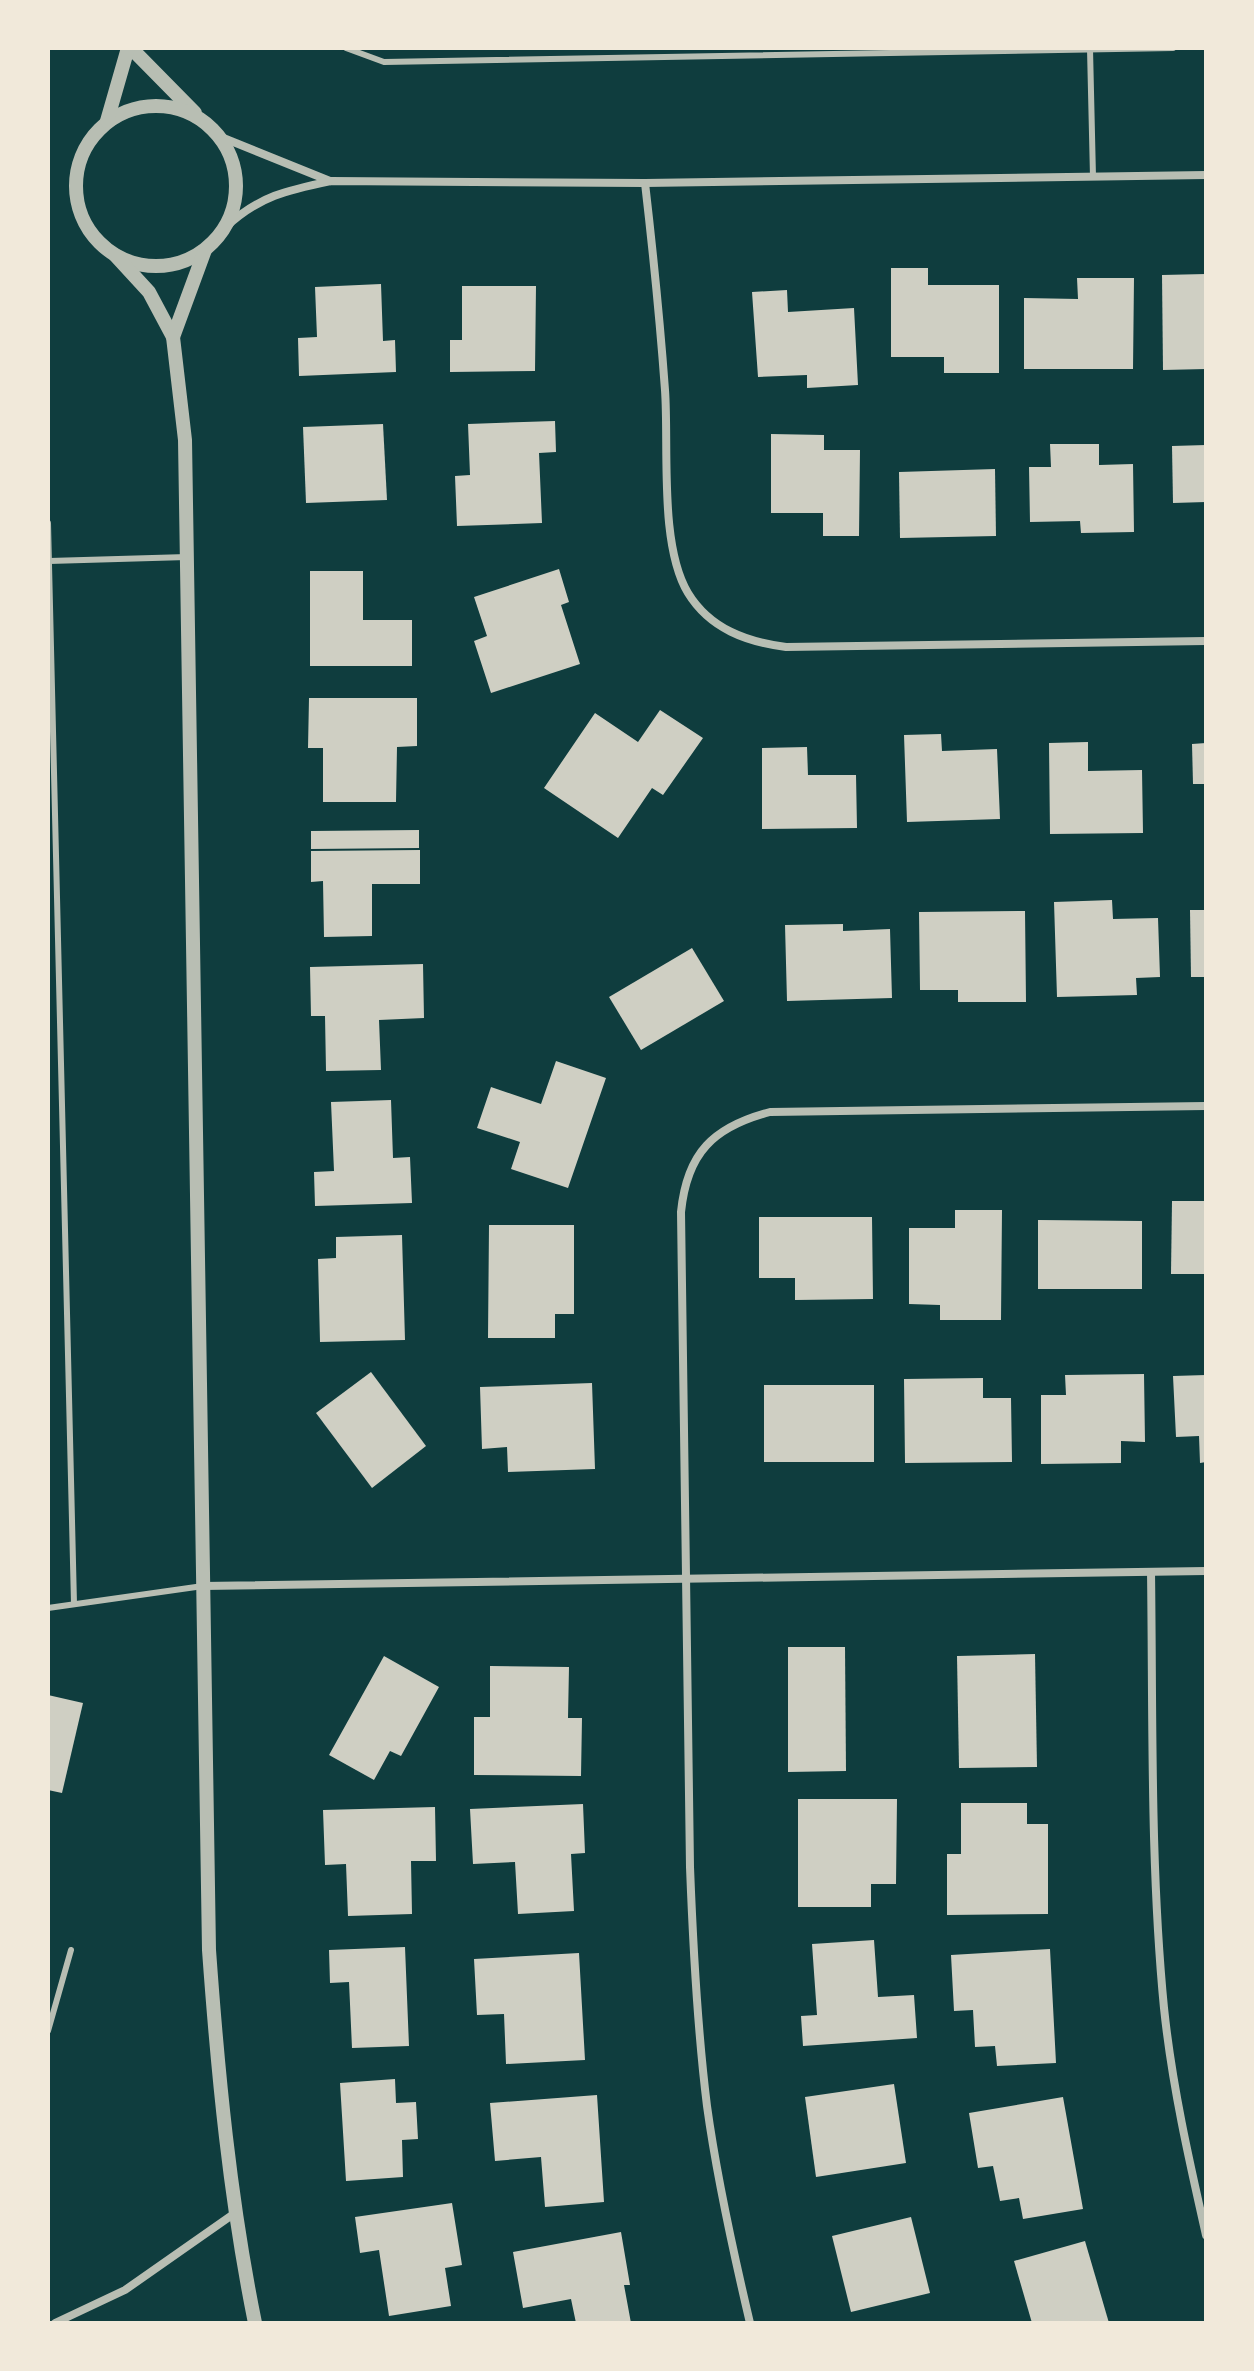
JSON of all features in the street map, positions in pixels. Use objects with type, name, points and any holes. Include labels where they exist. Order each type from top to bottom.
[{"type":"street","points":[[107,121],[129,48],[221,137],[331,181]]},
{"type":"street","points":[[198,116],[168,106],[136,107],[107,121],[86,144],[76,175],[76,190],[77,206],[91,234],[149,292],[173,337],[185,440],[209,1950],[221,2102],[235,2213],[255,2323]]},
{"type":"street","points":[[221,137],[235,166],[237,197],[226,227]]},
{"type":"street","points":[[115,255],[145,266],[176,264],[205,250],[241,213],[280,192],[331,181],[645,183],[1206,175]]},
{"type":"street","points":[[645,183],[665,393],[671,543],[677,570],[689,595],[707,617],[730,633],[757,643],[786,647],[1206,641]]},
{"type":"street","points":[[173,337],[205,250]]},
{"type":"street","points":[[750,2323],[730,2242],[707,2106],[694,1970],[681,1212],[684,1185],[696,1158],[716,1135],[741,1120],[770,1112],[1206,1106]]},
{"type":"street","points":[[203,1586],[1206,1571]]},
{"type":"street","points":[[1151,1572],[1156,1890],[1164,2011],[1182,2130],[1206,2235]]},
{"type":"street","points":[[55,2323],[125,2290],[235,2213]]},
{"type":"lane","points":[[346,48],[384,62],[1173,48]]},
{"type":"lane","points":[[1090,49],[1093,177]]},
{"type":"lane","points":[[48,523],[74,1604]]},
{"type":"lane","points":[[49,561],[187,557]]},
{"type":"lane","points":[[48,1608],[203,1586]]},
{"type":"lane","points":[[48,2031],[71,1950]]},
{"type":"building","points":[[891,268],[928,268],[928,285],[999,285],[999,373],[944,373],[944,357],[891,357]]},
{"type":"building","points":[[1206,274],[1206,369],[1163,370],[1162,275]]},
{"type":"building","points":[[1077,278],[1134,278],[1133,369],[1024,369],[1024,298],[1078,299]]},
{"type":"building","points":[[381,284],[383,341],[395,340],[396,372],[299,376],[298,338],[317,337],[315,287]]},
{"type":"building","points":[[462,286],[536,286],[535,371],[450,372],[450,340],[462,340]]},
{"type":"building","points":[[787,290],[788,312],[854,308],[858,385],[807,388],[807,375],[758,377],[752,292]]},
{"type":"building","points":[[555,421],[556,452],[539,453],[542,523],[457,526],[455,476],[470,475],[468,424]]},
{"type":"building","points":[[383,424],[387,500],[306,503],[303,427]]},
{"type":"building","points":[[771,434],[824,435],[824,450],[860,450],[859,536],[823,536],[823,513],[771,513]]},
{"type":"building","points":[[1050,444],[1099,444],[1099,465],[1133,464],[1134,532],[1081,533],[1080,521],[1030,522],[1029,467],[1051,467]]},
{"type":"building","points":[[1206,445],[1206,502],[1173,503],[1172,446]]},
{"type":"building","points":[[995,469],[996,536],[900,538],[899,472]]},
{"type":"building","points":[[559,569],[569,602],[561,605],[580,664],[491,693],[474,641],[487,636],[474,597]]},
{"type":"building","points":[[310,571],[363,571],[363,620],[412,620],[412,666],[310,666]]},
{"type":"building","points":[[309,698],[417,698],[417,746],[397,747],[396,802],[323,802],[323,748],[308,748]]},
{"type":"building","points":[[660,710],[703,738],[663,795],[652,788],[618,838],[544,788],[595,713],[638,742]]},
{"type":"building","points":[[941,734],[942,751],[997,749],[1000,819],[907,822],[904,735]]},
{"type":"building","points":[[1088,742],[1088,771],[1142,770],[1143,833],[1050,834],[1049,743]]},
{"type":"building","points":[[1206,743],[1206,784],[1193,784],[1192,744]]},
{"type":"building","points":[[807,747],[808,775],[856,775],[857,828],[762,829],[762,748]]},
{"type":"building","points":[[419,830],[419,848],[311,849],[311,831]]},
{"type":"building","points":[[420,850],[420,884],[372,884],[372,936],[324,937],[323,881],[311,882],[311,851]]},
{"type":"building","points":[[1112,900],[1113,919],[1158,918],[1160,977],[1136,978],[1137,995],[1057,997],[1054,902]]},
{"type":"building","points":[[1190,910],[1206,910],[1206,977],[1191,977]]},
{"type":"building","points":[[1025,911],[1026,1002],[958,1002],[958,990],[920,990],[919,912]]},
{"type":"building","points":[[843,924],[843,931],[890,929],[892,998],[787,1001],[785,925]]},
{"type":"building","points":[[692,948],[724,1001],[641,1050],[609,997]]},
{"type":"building","points":[[423,964],[424,1018],[379,1020],[381,1070],[326,1071],[325,1016],[311,1016],[310,967]]},
{"type":"building","points":[[556,1061],[606,1078],[568,1188],[511,1169],[520,1142],[477,1128],[491,1087],[541,1104]]},
{"type":"building","points":[[391,1100],[393,1158],[410,1157],[412,1203],[315,1206],[314,1172],[334,1171],[331,1102]]},
{"type":"building","points":[[1172,1201],[1206,1201],[1206,1274],[1171,1274]]},
{"type":"building","points":[[955,1210],[1002,1210],[1001,1320],[940,1320],[940,1305],[909,1304],[909,1228],[955,1228]]},
{"type":"building","points":[[759,1217],[872,1217],[873,1299],[795,1300],[795,1278],[759,1278]]},
{"type":"building","points":[[1038,1220],[1142,1221],[1142,1289],[1038,1289]]},
{"type":"building","points":[[489,1225],[574,1225],[574,1314],[555,1314],[555,1338],[488,1338]]},
{"type":"building","points":[[402,1235],[405,1340],[320,1342],[318,1259],[336,1258],[336,1237]]},
{"type":"building","points":[[371,1372],[426,1446],[372,1488],[316,1413]]},
{"type":"building","points":[[1144,1374],[1145,1442],[1121,1441],[1121,1463],[1041,1464],[1041,1395],[1066,1395],[1065,1375]]},
{"type":"building","points":[[1206,1375],[1206,1462],[1200,1463],[1199,1436],[1176,1437],[1173,1376]]},
{"type":"building","points":[[983,1378],[983,1398],[1011,1398],[1012,1462],[905,1463],[904,1379]]},
{"type":"building","points":[[592,1383],[595,1469],[508,1472],[507,1447],[482,1449],[480,1387]]},
{"type":"building","points":[[764,1385],[874,1385],[874,1462],[764,1462]]},
{"type":"building","points":[[788,1647],[845,1647],[846,1771],[788,1772]]},
{"type":"building","points":[[1035,1654],[1037,1767],[959,1768],[957,1656]]},
{"type":"building","points":[[384,1656],[439,1687],[401,1756],[390,1751],[374,1780],[329,1755]]},
{"type":"building","points":[[490,1666],[569,1667],[568,1718],[582,1718],[581,1776],[474,1775],[474,1717],[490,1717]]},
{"type":"building","points":[[48,1695],[83,1703],[62,1793],[48,1790]]},
{"type":"building","points":[[798,1799],[897,1799],[896,1884],[871,1884],[871,1907],[798,1907]]},
{"type":"building","points":[[961,1803],[1027,1803],[1027,1824],[1048,1824],[1048,1914],[947,1915],[947,1854],[961,1854]]},
{"type":"building","points":[[583,1804],[585,1853],[571,1854],[574,1911],[518,1914],[515,1862],[473,1864],[470,1809]]},
{"type":"building","points":[[435,1807],[436,1861],[411,1861],[412,1914],[348,1916],[346,1864],[325,1865],[323,1810]]},
{"type":"building","points":[[874,1940],[878,1997],[914,1995],[917,2038],[803,2046],[801,2016],[817,2015],[812,1944]]},
{"type":"building","points":[[405,1947],[409,2046],[352,2048],[349,1982],[330,1983],[329,1950]]},
{"type":"building","points":[[1050,1949],[1056,2063],[997,2066],[995,2046],[975,2047],[973,2010],[954,2011],[951,1955]]},
{"type":"building","points":[[579,1953],[585,2060],[506,2064],[504,2014],[477,2015],[474,1959]]},
{"type":"building","points":[[395,2079],[396,2103],[416,2102],[418,2139],[402,2140],[403,2177],[346,2181],[340,2083]]},
{"type":"building","points":[[894,2084],[906,2163],[816,2177],[805,2097]]},
{"type":"building","points":[[597,2095],[604,2202],[545,2207],[541,2157],[495,2161],[490,2103]]},
{"type":"building","points":[[1063,2097],[1083,2209],[1023,2219],[1019,2198],[1000,2201],[993,2166],[978,2168],[969,2113]]},
{"type":"building","points":[[452,2203],[462,2265],[445,2268],[451,2306],[389,2316],[379,2250],[360,2253],[355,2217]]},
{"type":"building","points":[[911,2217],[930,2293],[851,2312],[832,2236]]},
{"type":"building","points":[[621,2232],[630,2285],[624,2285],[631,2323],[576,2323],[571,2299],[523,2308],[513,2252]]},
{"type":"building","points":[[1085,2241],[1109,2323],[1032,2323],[1014,2261]]}]
